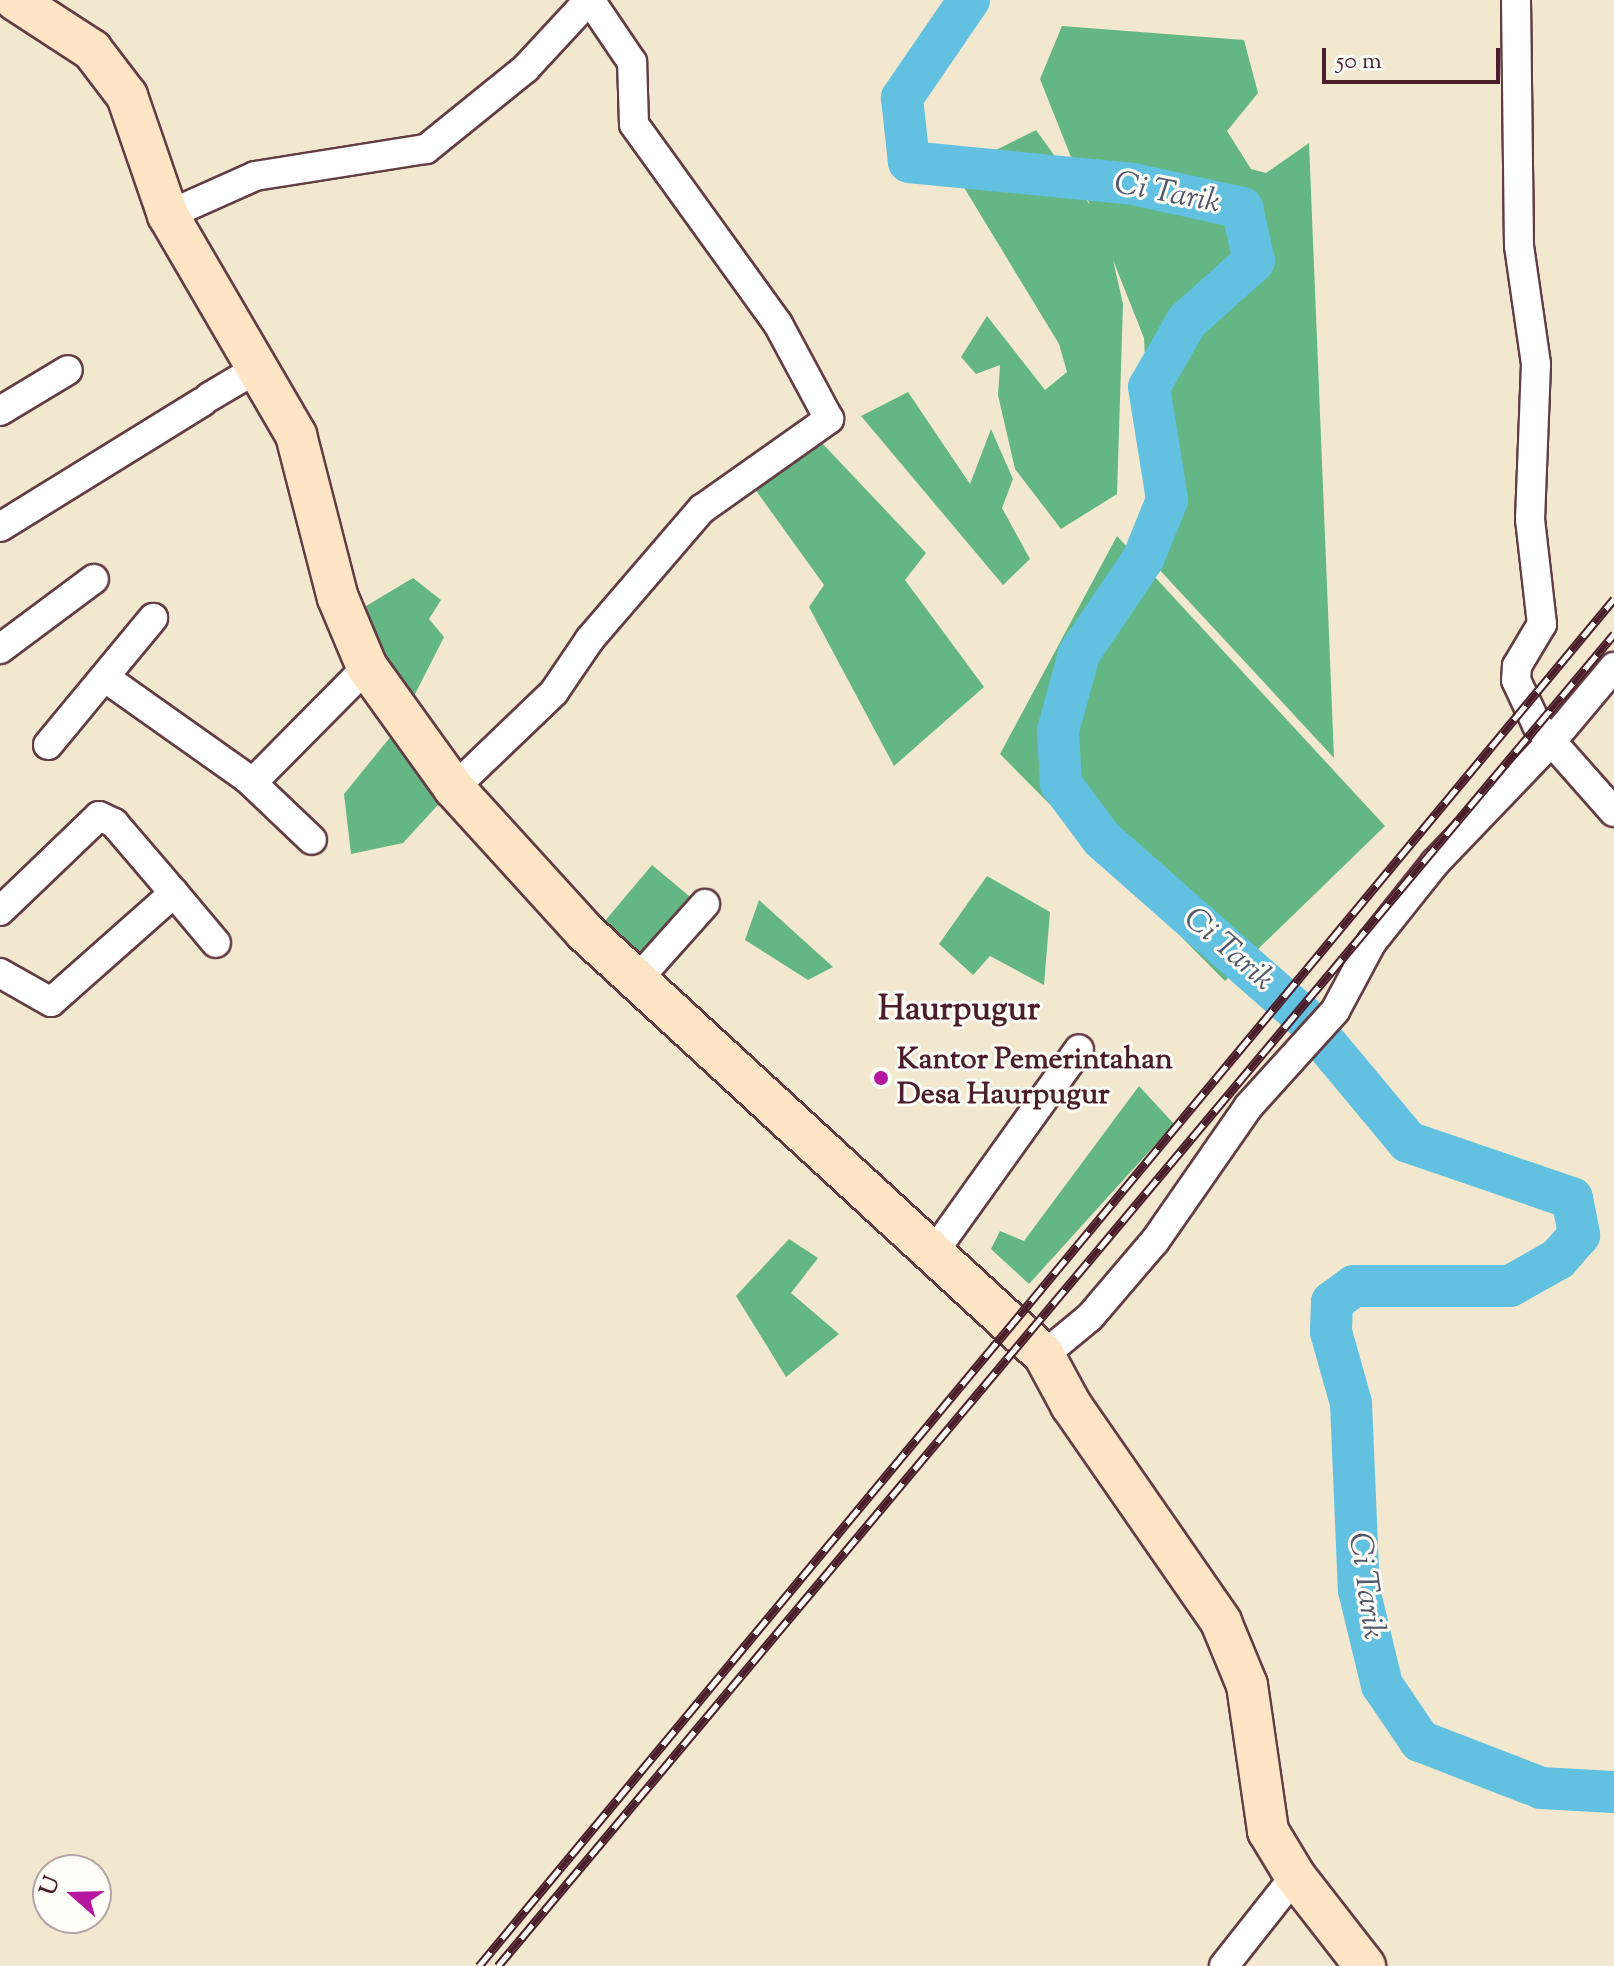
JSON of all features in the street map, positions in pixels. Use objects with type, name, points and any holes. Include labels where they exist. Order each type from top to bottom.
[{"type":"main road","points":[[15,0],[92,50],[127,96],[168,215],[296,435],[338,598],[367,667],[454,788],[585,932],[931,1256],[1044,1355],[1236,1653],[1247,1685],[1268,1831],[1295,1876],[1365,1966]]},
{"type":"street","points":[[168,215],[255,176],[426,149],[526,68],[590,0],[632,62],[634,124],[778,324],[829,419],[702,509],[590,639],[554,692],[454,788]]},
{"type":"street","points":[[1516,0],[1519,246],[1536,364],[1530,519],[1542,624],[1517,666],[1516,680],[1524,705],[1551,742],[1614,812]]},
{"type":"street","points":[[0,527],[258,368]]},
{"type":"street","points":[[0,411],[68,370]]},
{"type":"street","points":[[0,649],[94,579]]},
{"type":"street","points":[[48,745],[107,679],[153,618]]},
{"type":"street","points":[[248,779],[257,778],[367,667]]},
{"type":"street","points":[[1044,1355],[1090,1317],[1184,1204],[1248,1107],[1335,1011],[1372,942],[1435,863],[1551,742],[1614,667]]},
{"type":"street","points":[[107,679],[248,779],[312,840]]},
{"type":"street","points":[[0,911],[99,816],[114,823],[216,943]]},
{"type":"street","points":[[0,973],[51,1002],[174,893]]},
{"type":"street","points":[[637,980],[705,904]]},
{"type":"street","points":[[931,1256],[1079,1049]]},
{"type":"street","points":[[1224,1966],[1295,1876]]},
{"type":"green space","points":[[1062,26],[1244,40],[1258,93],[1227,131],[1251,169],[1266,173],[1309,143],[1334,758],[1156,566],[1144,338],[1113,260],[1123,304],[1117,494],[1061,529],[1015,469],[998,395],[1000,365],[976,374],[961,357],[987,316],[1045,390],[1067,372],[1059,344],[954,171],[1036,130],[1090,205],[1040,79]]},
{"type":"green space","points":[[908,392],[970,484],[991,429],[1013,479],[1002,508],[1030,559],[1003,585],[861,416]]},
{"type":"green space","points":[[822,443],[926,553],[905,580],[984,687],[894,766],[809,607],[824,585],[752,485]]},
{"type":"green space","points":[[1117,536],[1385,826],[1225,981],[1000,754]]},
{"type":"green space","points":[[413,578],[441,600],[429,619],[444,637],[410,704],[356,612]]},
{"type":"green space","points":[[396,730],[448,794],[403,843],[351,854],[344,794]]},
{"type":"green space","points":[[652,865],[698,904],[644,968],[598,929]]},
{"type":"green space","points":[[987,876],[1050,912],[1044,985],[990,956],[973,975],[939,944]]},
{"type":"green space","points":[[759,900],[833,967],[808,980],[745,940]]},
{"type":"green space","points":[[1139,1086],[1174,1124],[1029,1284],[991,1249],[1000,1231],[1024,1241]]},
{"type":"green space","points":[[789,1239],[818,1258],[791,1293],[839,1334],[786,1377],[736,1296]]},
{"type":"waterway","name":"Ci Tarik","points":[[969,0],[902,98],[909,162],[1133,184],[1242,208],[1254,261],[1187,321],[1149,387],[1167,500],[1143,559],[1079,654],[1058,731],[1061,784],[1102,839],[1303,1016],[1408,1142],[1572,1198],[1579,1235],[1558,1259],[1510,1286],[1354,1286],[1332,1302],[1331,1332],[1351,1403],[1359,1590],[1382,1685],[1420,1741],[1541,1788],[1614,1792]]},
{"type":"railway","points":[[479,1966],[1614,599]]},
{"type":"railway","points":[[498,1966],[1614,634]]},
{"type":"place","name":"Kantor Pemerintahan Desa Haurpugur","points":[[881,1078]]},
{"type":"district","name":"Haurpugur","points":[[959,1011]]}]
